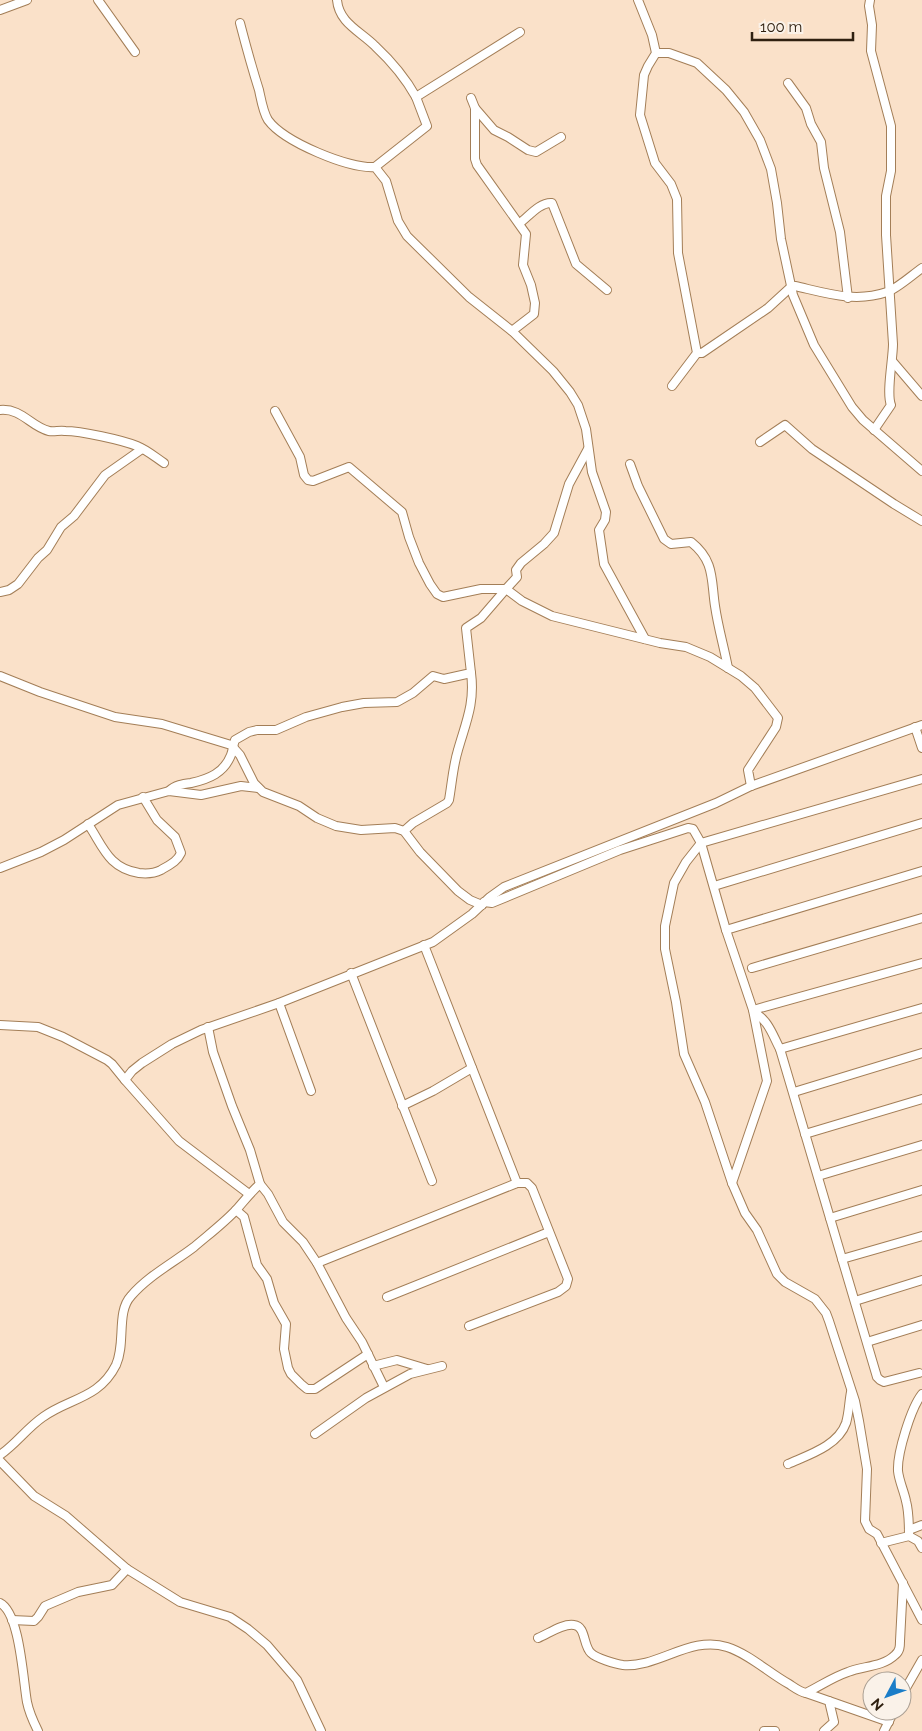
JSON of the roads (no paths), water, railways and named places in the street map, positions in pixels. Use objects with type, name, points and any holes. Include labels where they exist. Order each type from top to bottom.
[{"type":"street","points":[[0,10],[27,0]]},
{"type":"street","points":[[98,0],[135,52]]},
{"type":"street","points":[[240,23],[250,62],[269,120],[290,137],[310,148],[353,165],[364,168],[375,167],[427,126],[416,97],[410,88],[376,47],[343,18],[338,11],[337,0]]},
{"type":"street","points":[[638,0],[652,36],[656,53],[644,75],[640,115],[655,163],[671,184],[677,199],[678,253],[697,353]]},
{"type":"street","points":[[870,0],[872,25],[871,52],[891,126],[891,171],[886,196],[888,292],[893,344],[888,397],[890,406],[874,430]]},
{"type":"street","points":[[416,97],[520,32]]},
{"type":"street","points":[[656,53],[682,56],[697,63],[726,90],[748,119],[760,140],[771,169],[781,239],[792,286],[799,312],[814,345],[852,407],[874,430],[922,470]]},
{"type":"street","points":[[788,83],[806,108],[810,124],[822,142],[824,168],[840,232],[848,298]]},
{"type":"street","points":[[471,98],[475,108],[494,130],[528,150],[536,152],[561,137]]},
{"type":"street","points":[[475,108],[476,165],[520,223],[526,234],[523,264],[531,285],[535,310],[533,316],[512,332]]},
{"type":"street","points":[[375,167],[386,181],[398,221],[408,236],[470,297],[512,332],[553,371],[570,392],[582,416],[592,472],[606,512],[605,520],[599,530],[604,564],[645,639]]},
{"type":"street","points":[[520,223],[540,206],[552,203],[576,264],[607,290]]},
{"type":"street","points":[[672,386],[697,353],[702,353],[754,318],[792,286],[848,298],[888,292],[922,268]]},
{"type":"street","points":[[892,362],[922,396]]},
{"type":"street","points":[[0,410],[18,413],[50,432],[65,430],[137,446],[164,463]]},
{"type":"street","points":[[275,411],[300,457],[304,474],[308,480],[313,481],[349,467],[402,512],[415,554],[437,594],[443,597],[481,589],[506,589],[522,601],[552,616],[686,647],[710,657],[741,676],[755,688],[778,718],[776,727],[748,770],[751,786]]},
{"type":"street","points":[[760,442],[782,426],[786,426],[812,449],[894,504],[921,518]]},
{"type":"street","points":[[404,831],[449,800],[452,772],[472,701],[473,687],[466,628],[481,618],[517,577],[516,570],[521,563],[554,533],[570,484],[589,447]]},
{"type":"street","points":[[0,592],[9,590],[18,584],[34,562],[48,550],[61,527],[74,516],[105,475],[142,449]]},
{"type":"street","points":[[630,464],[638,486],[664,539],[671,544],[691,542],[698,547],[707,560],[712,573],[714,605],[728,668]]},
{"type":"street","points":[[0,868],[40,852],[118,805],[210,778],[226,765],[237,739],[250,732],[262,729],[276,730],[306,717],[342,707],[364,703],[397,702],[413,693],[433,676],[444,679],[471,673]]},
{"type":"street","points":[[0,676],[40,692],[115,717],[162,724],[228,743],[233,746],[258,788],[263,792],[299,806],[317,818],[336,826],[361,830],[395,828],[404,831],[420,852],[458,891],[470,900],[483,904],[492,904],[620,850],[688,828],[693,829],[701,843],[726,930],[753,1011],[767,1081],[732,1183]]},
{"type":"street","points":[[125,1080],[142,1063],[172,1044],[208,1027],[279,1003],[424,945],[446,933],[504,887],[716,803],[751,786],[918,726],[922,748]]},
{"type":"street","points":[[922,779],[701,843],[686,862],[674,883],[665,926],[665,948],[687,1062],[705,1102],[732,1183],[747,1216],[757,1230],[777,1274],[785,1282],[815,1300],[826,1313],[859,1421],[867,1470],[865,1521],[869,1529],[877,1534],[922,1620]]},
{"type":"street","points":[[169,790],[201,795],[241,786],[258,788]]},
{"type":"street","points":[[88,824],[109,858],[122,868],[148,874],[155,873],[173,863],[179,858],[181,853],[175,837],[156,820],[142,797]]},
{"type":"street","points":[[714,886],[922,823]]},
{"type":"street","points":[[726,930],[922,871]]},
{"type":"street","points":[[752,968],[922,918]]},
{"type":"street","points":[[424,945],[517,1183]]},
{"type":"street","points":[[753,1011],[922,963]]},
{"type":"street","points":[[351,973],[432,1181]]},
{"type":"street","points":[[279,1003],[311,1091]]},
{"type":"street","points":[[780,1049],[922,1008]]},
{"type":"street","points":[[753,1011],[765,1021],[780,1049],[877,1377],[882,1382],[918,1373]]},
{"type":"street","points":[[0,1026],[38,1027],[63,1037],[108,1060],[180,1140],[249,1194]]},
{"type":"street","points":[[208,1027],[213,1052],[250,1150],[260,1184],[268,1194],[283,1222],[303,1242],[317,1263],[368,1354],[384,1387]]},
{"type":"street","points":[[794,1092],[922,1053]]},
{"type":"street","points":[[402,1106],[433,1091],[472,1068]]},
{"type":"street","points":[[806,1134],[922,1099]]},
{"type":"street","points":[[818,1176],[922,1145]]},
{"type":"street","points":[[317,1263],[517,1183],[527,1183],[532,1188],[568,1278],[566,1286],[558,1292],[469,1326]]},
{"type":"street","points":[[0,1455],[44,1416],[79,1400],[101,1385],[114,1368],[121,1350],[122,1316],[128,1300],[145,1283],[192,1248],[236,1210],[260,1184]]},
{"type":"street","points":[[830,1218],[922,1190]]},
{"type":"street","points":[[236,1210],[244,1217],[257,1265],[268,1282],[274,1303],[286,1324],[284,1349],[288,1368],[296,1379],[307,1389],[315,1389],[368,1354]]},
{"type":"street","points":[[388,1297],[549,1232]]},
{"type":"street","points":[[842,1259],[922,1236]]},
{"type":"street","points":[[855,1301],[922,1280]]},
{"type":"street","points":[[867,1342],[922,1325]]},
{"type":"street","points":[[374,1366],[397,1360],[427,1368]]},
{"type":"street","points":[[315,1434],[384,1387],[410,1374],[427,1368],[442,1366]]},
{"type":"street","points":[[788,1464],[826,1446],[839,1436],[846,1422],[851,1390]]},
{"type":"street","points":[[922,1394],[902,1442],[898,1466],[907,1503],[909,1533],[922,1548]]},
{"type":"street","points":[[0,1461],[34,1496],[66,1516],[128,1569],[180,1602],[230,1617],[248,1629],[267,1645],[297,1680],[321,1731]]},
{"type":"street","points":[[881,1543],[909,1533],[922,1525]]},
{"type":"street","points":[[12,1620],[34,1621],[45,1606],[78,1592],[112,1585],[128,1569]]},
{"type":"street","points":[[806,1693],[835,1677],[880,1663],[896,1655],[899,1650],[900,1641],[903,1583]]},
{"type":"street","points":[[0,1603],[7,1609],[12,1620],[23,1668],[30,1714],[38,1731]]},
{"type":"street","points":[[538,1638],[572,1624],[581,1629],[584,1641],[591,1653],[609,1661],[625,1665],[651,1661],[702,1645],[728,1647],[754,1661],[781,1680],[806,1693],[888,1722],[884,1731]]},
{"type":"street","points":[[912,1678],[922,1660]]},
{"type":"street","points":[[824,1731],[832,1725],[835,1719],[829,1701]]},
{"type":"street","points":[[764,1731],[775,1731]]}]
